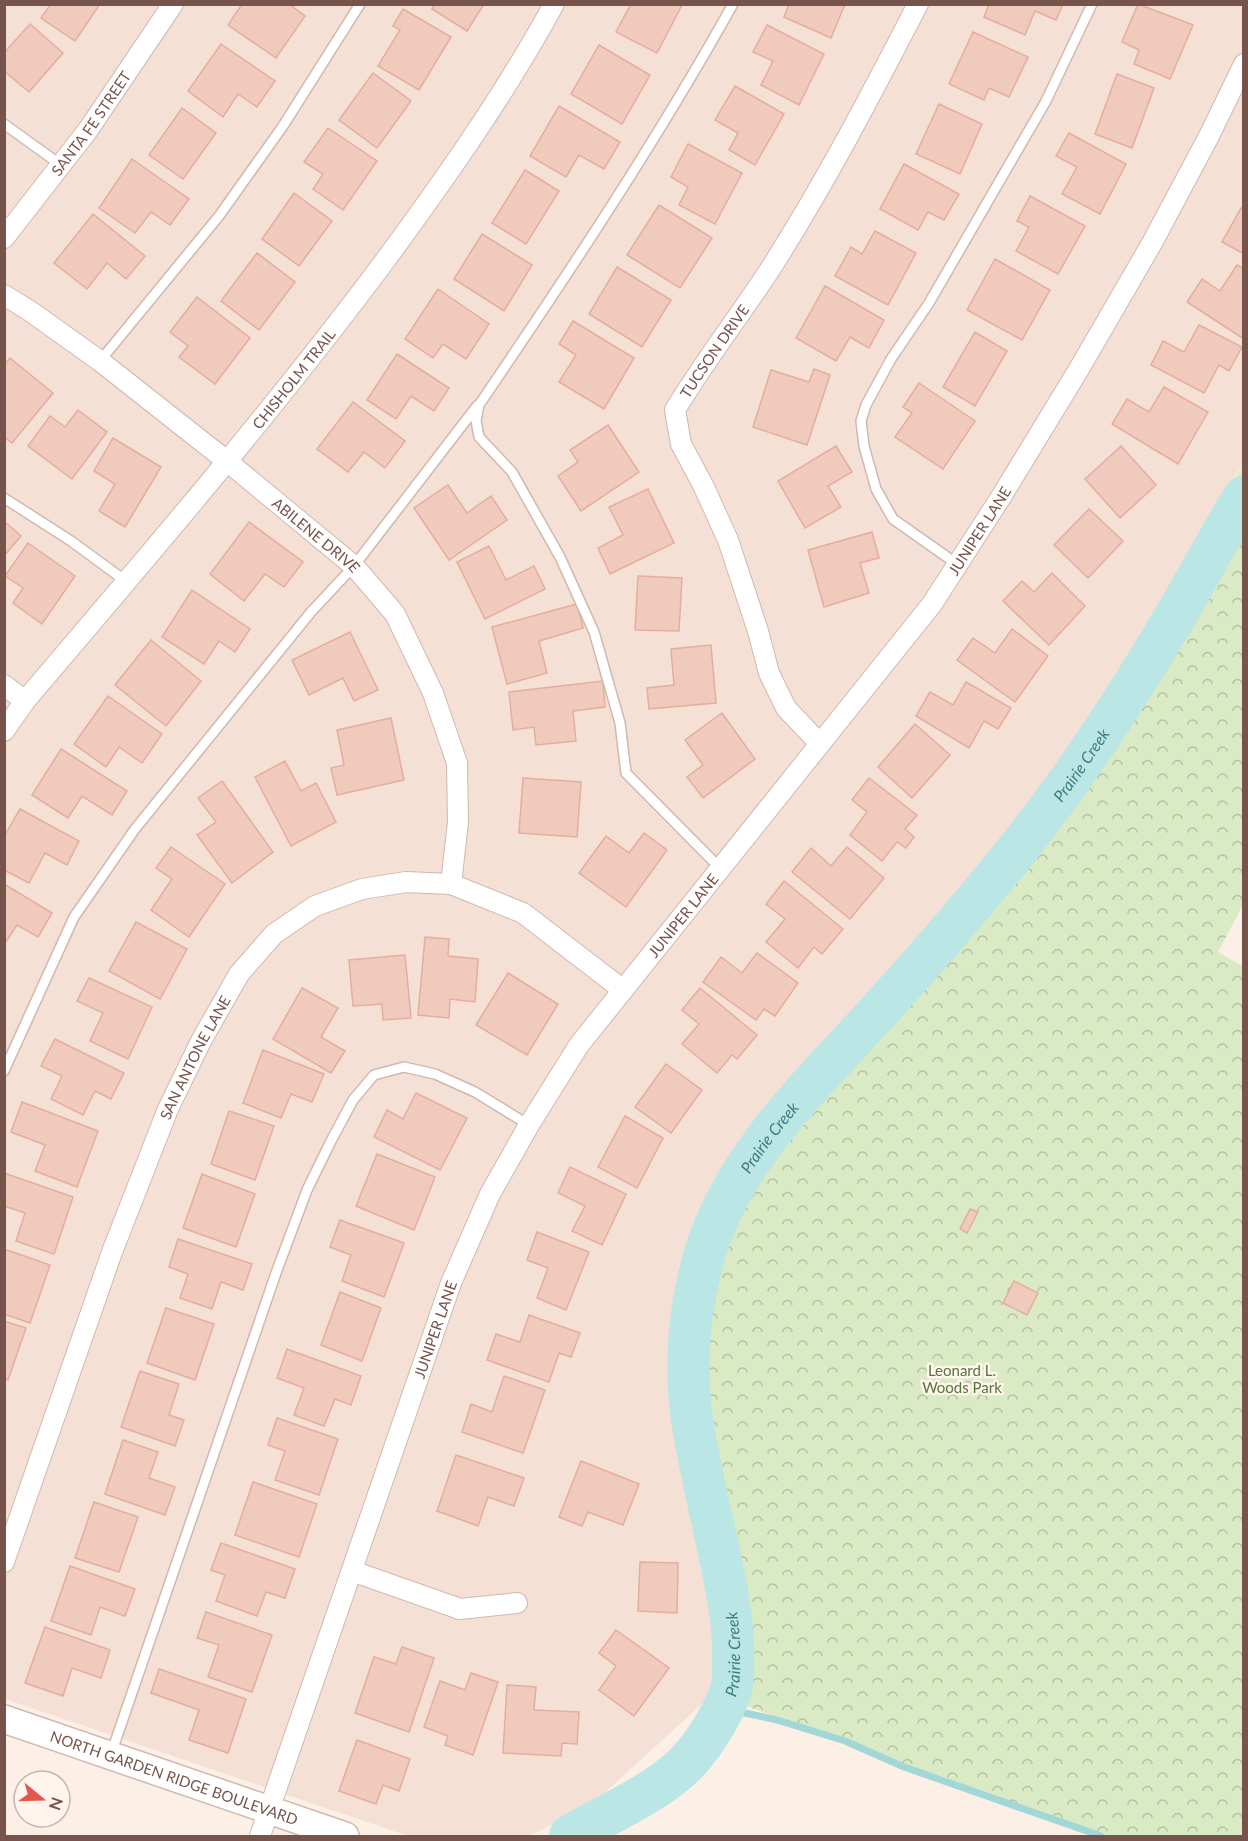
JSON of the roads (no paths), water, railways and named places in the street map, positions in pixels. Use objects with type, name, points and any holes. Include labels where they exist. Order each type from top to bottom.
[{"type":"main road","name":"NORTH GARDEN RIDGE BOULEVARD","points":[[4,1719],[345,1836]]},
{"type":"street","name":"SANTA FE STREET","points":[[4,238],[88,130],[173,4]]},
{"type":"street","name":"CHISHOLM TRAIL","points":[[4,731],[25,701],[228,462],[356,300],[457,162],[528,53],[555,4]]},
{"type":"street","name":"TUCSON DRIVE","points":[[820,744],[786,708],[769,673],[758,631],[728,540],[681,444],[675,410],[699,370],[769,270],[850,134],[918,4]]},
{"type":"street","name":"JUNIPER LANE","points":[[260,1836],[451,1283],[490,1194],[529,1125],[579,1045],[932,603],[1001,497],[1152,243],[1244,64]]},
{"type":"street","name":"ABILENE DRIVE","points":[[4,295],[100,361],[228,462],[354,566],[395,614],[434,693],[457,763],[458,822],[451,884]]},
{"type":"street","points":[[4,685],[25,701]]},
{"type":"street","name":"SAN ANTONE LANE","points":[[4,1562],[112,1252],[168,1108],[201,1041],[239,974],[274,934],[315,906],[362,889],[406,882],[451,884],[523,913],[623,990]]},
{"type":"street","points":[[352,1571],[460,1609],[517,1603]]},
{"type":"lane","points":[[100,361],[219,216],[283,126],[360,4]]},
{"type":"lane","points":[[4,1071],[74,917],[135,829],[311,612],[354,566],[478,405],[583,250],[655,136],[733,4]]},
{"type":"lane","points":[[957,564],[893,519],[876,489],[864,446],[861,421],[866,405],[891,359],[929,303],[1046,101],[1092,4]]},
{"type":"lane","points":[[4,124],[61,165]]},
{"type":"lane","points":[[478,405],[476,421],[479,437],[512,472],[560,557],[594,632],[620,723],[627,773],[720,868]]},
{"type":"lane","points":[[4,498],[71,541],[127,582]]},
{"type":"lane","points":[[110,1755],[276,1273],[307,1190],[353,1100],[374,1075],[404,1067],[435,1074],[475,1092],[529,1125]]},
{"type":"waterway","name":"Prairie Creek","points":[[570,1836],[638,1799],[684,1765],[716,1722],[729,1697],[732,1685],[731,1617],[697,1447],[690,1404],[688,1366],[690,1327],[696,1290],[705,1253],[718,1218],[735,1185],[778,1124],[954,926],[1068,783],[1142,672],[1244,497]]},
{"type":"waterway","points":[[722,1708],[777,1720],[845,1741],[904,1767],[1101,1836]]},
{"type":"park label","name":"Leonard L. Woods Park","points":[[962,1378]]}]
